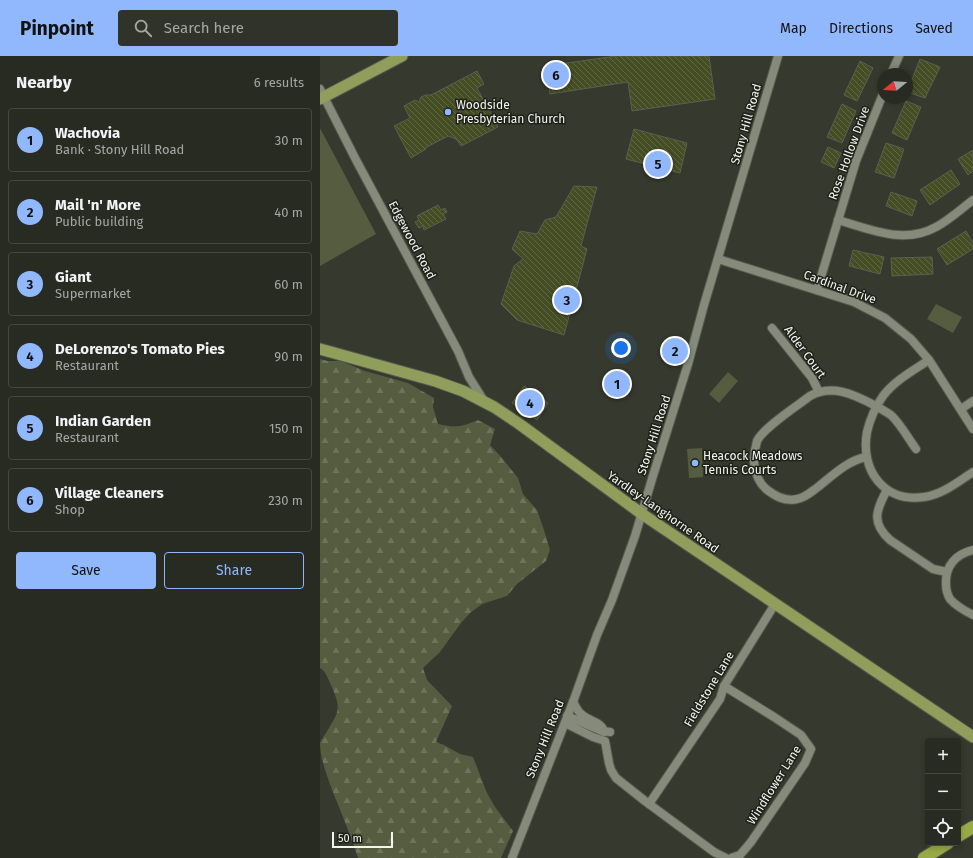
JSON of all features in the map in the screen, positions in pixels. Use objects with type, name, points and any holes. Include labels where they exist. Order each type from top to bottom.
[{"type":"highway","points":[[961,834],[973,827]]},
{"type":"highway","points":[[924,858],[943,846]]},
{"type":"main road","points":[[321,95],[402,56]]},
{"type":"main road","name":"Yardley-Langhorne Road","points":[[320,349],[435,381],[463,391],[484,401],[518,423],[642,514],[973,737]]},
{"type":"street","name":"Stony Hill Road","points":[[512,858],[636,536],[778,56]]},
{"type":"street","points":[[893,68],[898,56]]},
{"type":"street","name":"Edgewood Road","points":[[321,95],[461,358],[469,377],[484,401]]},
{"type":"street","name":"Rose Hollow Drive","points":[[817,290],[856,162],[879,104]]},
{"type":"street","name":"Rose Hollow Drive","points":[[838,220],[887,234],[913,236],[936,227],[973,200]]},
{"type":"street","name":"Cardinal Drive","points":[[718,259],[854,302],[885,318],[911,339],[929,360],[973,429]]},
{"type":"street","name":"Alder Court","points":[[772,328],[812,378],[819,392]]},
{"type":"street","points":[[929,360],[892,386],[884,394],[869,422],[866,457],[869,466],[874,476],[887,490],[902,496],[913,498],[938,493],[973,472]]},
{"type":"street","points":[[866,457],[856,459],[848,463],[808,494],[798,499],[784,499],[776,496],[764,487],[758,480],[754,456],[761,434],[810,396],[827,390],[844,391],[856,395],[892,416],[916,449]]},
{"type":"street","points":[[961,409],[973,402]]},
{"type":"street","points":[[887,490],[877,509],[877,521],[884,535],[933,569],[947,572]]},
{"type":"street","points":[[973,550],[965,552],[954,560],[949,566],[947,572],[946,589],[950,599],[973,616]]},
{"type":"street","name":"Fieldstone Lane","points":[[649,804],[720,699],[724,686],[775,604]]},
{"type":"street","name":"Windflower Lane","points":[[724,686],[801,735],[811,749],[805,763],[751,842],[740,855],[731,858]]},
{"type":"street","points":[[566,720],[579,722],[607,732],[604,727],[580,713],[573,702]]},
{"type":"street","points":[[566,720],[593,737],[605,740],[611,770],[616,778],[714,852],[726,858]]},
{"type":"green space","points":[[320,128],[376,234],[320,266]]},
{"type":"green space","points":[[936,304],[962,317],[953,333],[927,319]]},
{"type":"green space","points":[[320,359],[328,361],[341,361],[365,371],[408,383],[434,398],[433,407],[438,424],[458,426],[478,420],[495,429],[490,445],[518,478],[523,494],[537,510],[550,550],[546,561],[517,584],[507,596],[482,604],[470,613],[440,652],[423,668],[427,680],[452,706],[436,742],[460,754],[473,757],[487,793],[495,807],[513,831],[501,858],[358,858],[328,778],[322,760],[320,743],[334,720],[338,710],[338,705],[328,678],[324,671],[320,668]]},
{"type":"green space","points":[[728,372],[738,381],[719,403],[709,394]]},
{"type":"green space","name":"Heacock Meadows Tennis Courts","points":[[702,448],[703,477],[689,478],[687,449]]},
{"type":"building","points":[[616,56],[709,56],[715,99],[632,111],[628,82],[550,94],[546,66]]},
{"type":"building","points":[[920,59],[940,67],[925,98],[913,94],[913,77]]},
{"type":"building","points":[[860,61],[873,68],[857,101],[844,95]]},
{"type":"building","name":"Woodside Presbyterian Church","points":[[477,71],[484,84],[477,88],[498,127],[461,146],[456,139],[448,136],[425,148],[426,149],[411,158],[394,126],[410,118],[404,106],[415,100],[419,102],[421,97],[431,95]]},
{"type":"building","points":[[842,104],[856,111],[842,143],[827,137]]},
{"type":"building","points":[[905,104],[913,104],[921,107],[907,140],[892,133]]},
{"type":"building","points":[[634,129],[687,143],[680,173],[626,159]]},
{"type":"building","points":[[886,143],[904,149],[894,178],[875,172]]},
{"type":"building","points":[[828,147],[841,153],[834,168],[821,162]]},
{"type":"building","points":[[973,150],[973,171],[968,175],[958,159]]},
{"type":"building","points":[[951,170],[960,184],[930,205],[920,190]]},
{"type":"building","points":[[574,186],[597,187],[581,246],[587,249],[564,335],[517,320],[501,304],[514,266],[523,259],[512,249],[520,231],[537,234],[545,220],[556,217]]},
{"type":"building","points":[[891,192],[917,201],[912,216],[886,206]]},
{"type":"building","points":[[438,205],[441,210],[445,208],[447,212],[443,214],[446,219],[424,230],[423,226],[419,228],[415,222],[419,220],[417,216]]},
{"type":"building","points":[[966,231],[973,243],[973,249],[947,265],[937,249]]},
{"type":"building","points":[[853,250],[884,257],[880,274],[849,266]]},
{"type":"building","points":[[932,257],[933,274],[892,276],[891,258]]},
{"type":"building","points":[[524,386],[548,403],[537,420],[512,403]]},
{"type":"place","name":"Village Cleaners","points":[[556,75]]},
{"type":"place","name":"Woodside Presbyterian Church","points":[[448,112]]},
{"type":"place","name":"Indian Garden","points":[[658,164]]},
{"type":"place","name":"Giant","points":[[567,300]]},
{"type":"place","name":"Mail 'n' More","points":[[675,351]]},
{"type":"place","name":"Wachovia","points":[[617,384]]},
{"type":"place","name":"DeLorenzo's Tomato Pies","points":[[530,403]]},
{"type":"place","name":"Heacock Meadows Tennis Courts","points":[[695,463]]}]
